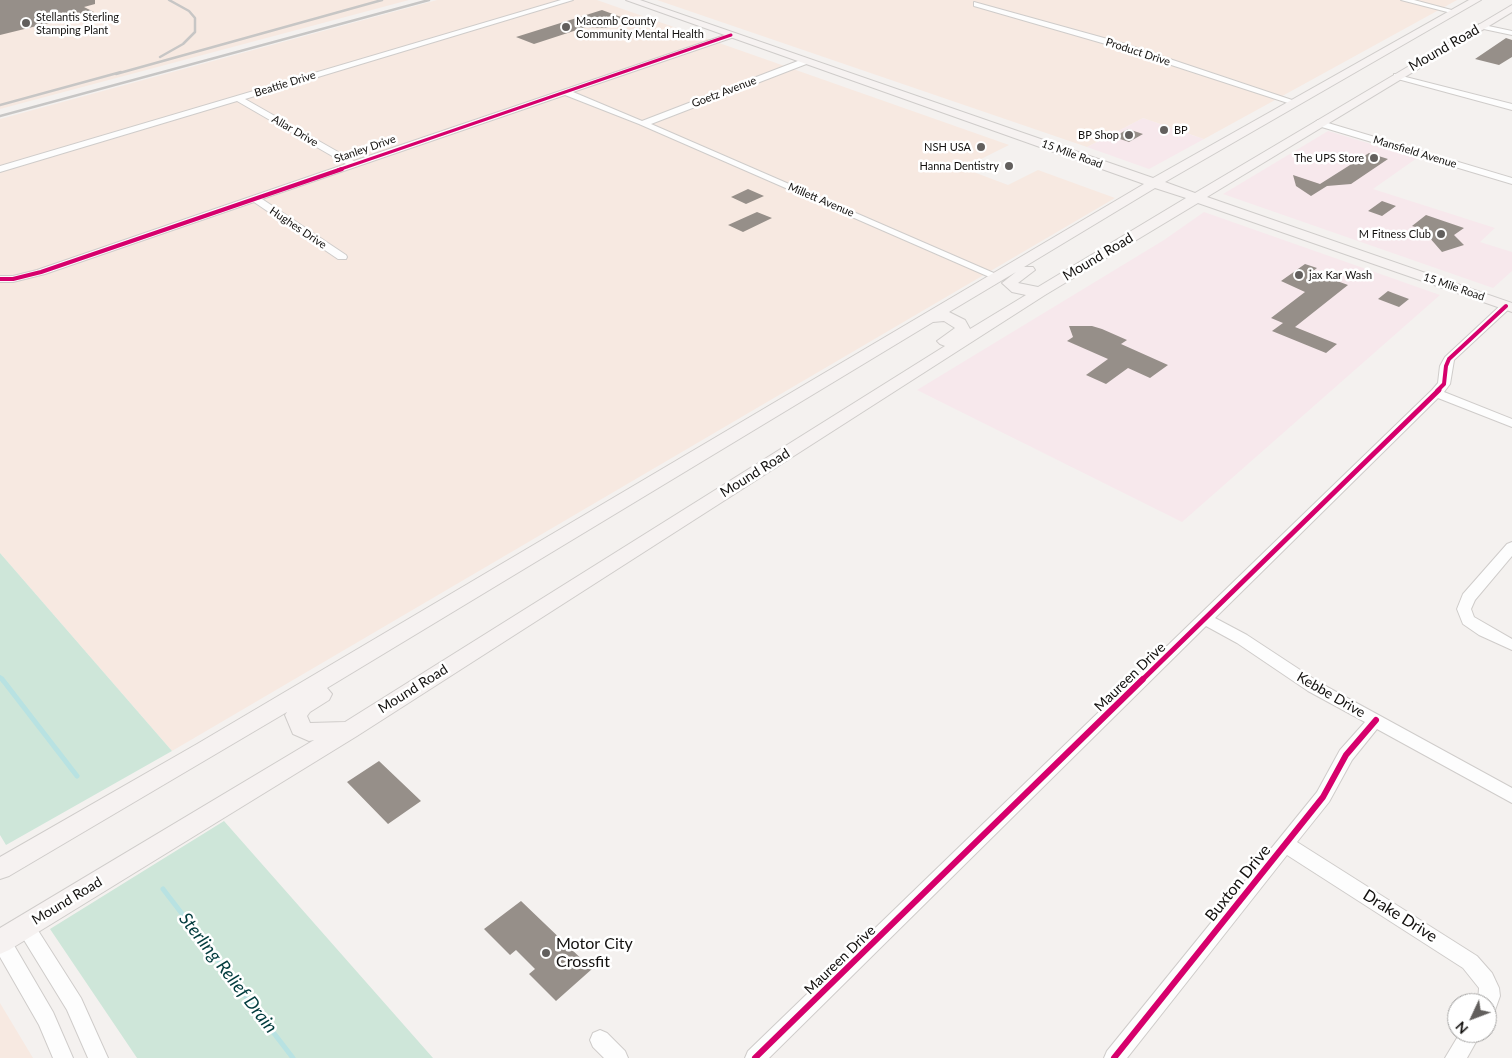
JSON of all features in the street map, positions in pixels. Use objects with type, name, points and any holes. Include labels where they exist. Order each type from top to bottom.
[{"type":"main road","name":"15 Mile Road","points":[[631,0],[1509,307]]},
{"type":"main road","name":"Mound Road","points":[[0,869],[213,745],[1154,183],[1476,0]]},
{"type":"main road","name":"Mound Road","points":[[1,941],[349,730],[1040,292],[1364,95],[1512,8]]},
{"type":"main road","points":[[1441,51],[1415,50],[1408,47],[1453,20],[1455,12]]},
{"type":"main road","points":[[1328,85],[1364,95]]},
{"type":"main road","points":[[1040,292],[1017,289],[1011,286],[1009,281],[1123,210],[1132,197]]},
{"type":"main road","points":[[806,440],[810,423],[963,328],[960,322],[946,316],[928,318]]},
{"type":"main road","points":[[349,730],[309,732],[301,728],[296,714],[302,706],[491,592],[496,584],[499,573]]},
{"type":"street","name":"Beattie Drive","points":[[0,169],[569,0]]},
{"type":"street","points":[[1404,0],[1455,12]]},
{"type":"street","name":"Product Drive","points":[[977,4],[1119,45],[1297,103]]},
{"type":"street","points":[[1482,26],[1512,34]]},
{"type":"street","name":"Stanley Drive","points":[[3,279],[36,273],[731,34]]},
{"type":"street","name":"Goetz Avenue","points":[[640,123],[806,61]]},
{"type":"street","points":[[1396,76],[1512,107]]},
{"type":"street","name":"Millett Avenue","points":[[564,91],[998,277]]},
{"type":"street","name":"Allar Drive","points":[[237,98],[352,164]]},
{"type":"street","name":"Mansfield Avenue","points":[[1318,123],[1512,181]]},
{"type":"street","name":"Hughes Drive","points":[[254,198],[342,257]]},
{"type":"street","name":"Maureen Drive","points":[[755,1058],[1436,393],[1444,384],[1446,366],[1451,356],[1509,307]]},
{"type":"street","points":[[1436,393],[1512,423]]},
{"type":"street","points":[[1512,547],[1468,598],[1464,609],[1468,620],[1484,631],[1512,645]]},
{"type":"street","name":"Kebbe Drive","points":[[1206,619],[1242,639],[1314,687],[1512,796]]},
{"type":"street","name":"Buxton Drive","points":[[1114,1058],[1323,797],[1346,755],[1376,720]]},
{"type":"street","name":"Drake Drive","points":[[1285,844],[1470,962],[1485,979],[1490,993]]},
{"type":"street","points":[[25,927],[74,1004],[98,1058]]},
{"type":"street","points":[[1,941],[46,1019],[63,1058]]},
{"type":"street","points":[[600,1040],[618,1058]]},
{"type":"street","points":[[1456,1058],[1465,1043]]},
{"type":"shaded area","name":"Stellantis Sterling Stamping Plant","points":[[0,0],[409,0],[0,109]]},
{"type":"shaded area","points":[[437,0],[597,0],[1009,145],[963,168],[1008,185],[1038,170],[1115,198],[172,751],[0,553],[0,119]]},
{"type":"shaded area","points":[[657,0],[1457,0],[1204,139],[1143,118],[1087,147]]},
{"type":"shaded area","points":[[1143,118],[1204,139],[1149,169],[1087,147]]},
{"type":"shaded area","points":[[1328,131],[1417,158],[1373,189],[1495,228],[1480,242],[1512,252],[1512,271],[1493,288],[1223,194]]},
{"type":"shaded area","points":[[1204,212],[1440,295],[1182,522],[917,390],[1164,240]]},
{"type":"shaded area","points":[[0,1003],[33,1058],[0,1058]]},
{"type":"green space","points":[[0,553],[172,751],[6,845],[0,835]]},
{"type":"green space","name":"Sterling Relief Drain","points":[[224,821],[433,1058],[137,1058],[50,929]]},
{"type":"building","name":"Stellantis Sterling Stamping Plant","points":[[0,0],[95,0],[95,4],[84,7],[94,12],[0,35]]},
{"type":"building","name":"Macomb County Community Mental Health","points":[[602,10],[629,20],[606,28],[586,27],[534,44],[516,37]]},
{"type":"building","points":[[1506,38],[1512,40],[1512,57],[1499,65],[1475,59]]},
{"type":"building","name":"BP Shop","points":[[1128,129],[1143,134],[1129,142],[1114,137]]},
{"type":"building","points":[[1369,153],[1388,159],[1351,184],[1327,186],[1311,196],[1296,186],[1293,175],[1320,184]]},
{"type":"building","points":[[748,189],[764,196],[746,204],[731,197]]},
{"type":"building","points":[[1382,201],[1396,206],[1382,216],[1368,211]]},
{"type":"building","points":[[757,212],[772,218],[743,232],[728,225]]},
{"type":"building","name":"M Fitness Club","points":[[1426,215],[1464,228],[1454,235],[1464,245],[1442,252],[1422,229],[1412,226]]},
{"type":"building","points":[[1305,264],[1317,268],[1312,272],[1348,285],[1295,327],[1337,344],[1326,353],[1272,331],[1283,323],[1271,318],[1305,292],[1281,281]]},
{"type":"building","points":[[1388,291],[1409,299],[1399,307],[1378,299]]},
{"type":"building","points":[[1069,326],[1092,326],[1102,329],[1127,340],[1121,344],[1168,365],[1150,378],[1128,368],[1106,384],[1086,375],[1108,359],[1067,341],[1073,337]]},
{"type":"building","points":[[379,761],[421,801],[388,824],[347,782]]},
{"type":"building","name":"Motor City Crossfit","points":[[521,901],[592,969],[556,1001],[529,974],[535,969],[516,950],[510,955],[484,929]]},
{"type":"waterway","name":"Sterling Relief Drain","points":[[0,677],[3,681]]},
{"type":"waterway","name":"Sterling Relief Drain","points":[[2,679],[77,776]]},
{"type":"waterway","name":"Sterling Relief Drain","points":[[163,889],[293,1058]]},
{"type":"railway","points":[[160,57],[183,44],[195,32],[195,18],[189,11],[169,0]]},
{"type":"railway","points":[[116,74],[382,0]]},
{"type":"railway","points":[[0,116],[429,0]]},
{"type":"railway","points":[[0,105],[121,72]]},
{"type":"cycle path","points":[[0,279],[13,279],[41,272],[731,35]]},
{"type":"cycle path","points":[[755,1058],[1436,393],[1444,384],[1446,366],[1449,359],[1506,306]]},
{"type":"cycle path","points":[[1114,1058],[1323,797],[1346,755],[1376,720]]},
{"type":"place","name":"Stellantis Sterling Stamping Plant","points":[[26,23]]},
{"type":"place","name":"Macomb County Community Mental Health","points":[[566,27]]},
{"type":"place","name":"BP","points":[[1164,130]]},
{"type":"place","name":"BP Shop","points":[[1129,135]]},
{"type":"place","name":"NSH USA","points":[[981,147]]},
{"type":"place","name":"The UPS Store","points":[[1374,158]]},
{"type":"place","name":"Hanna Dentistry","points":[[1009,166]]},
{"type":"place","name":"M Fitness Club","points":[[1441,234]]},
{"type":"place","name":"jax Kar Wash","points":[[1299,275]]},
{"type":"place","name":"Motor City Crossfit","points":[[546,953]]}]
